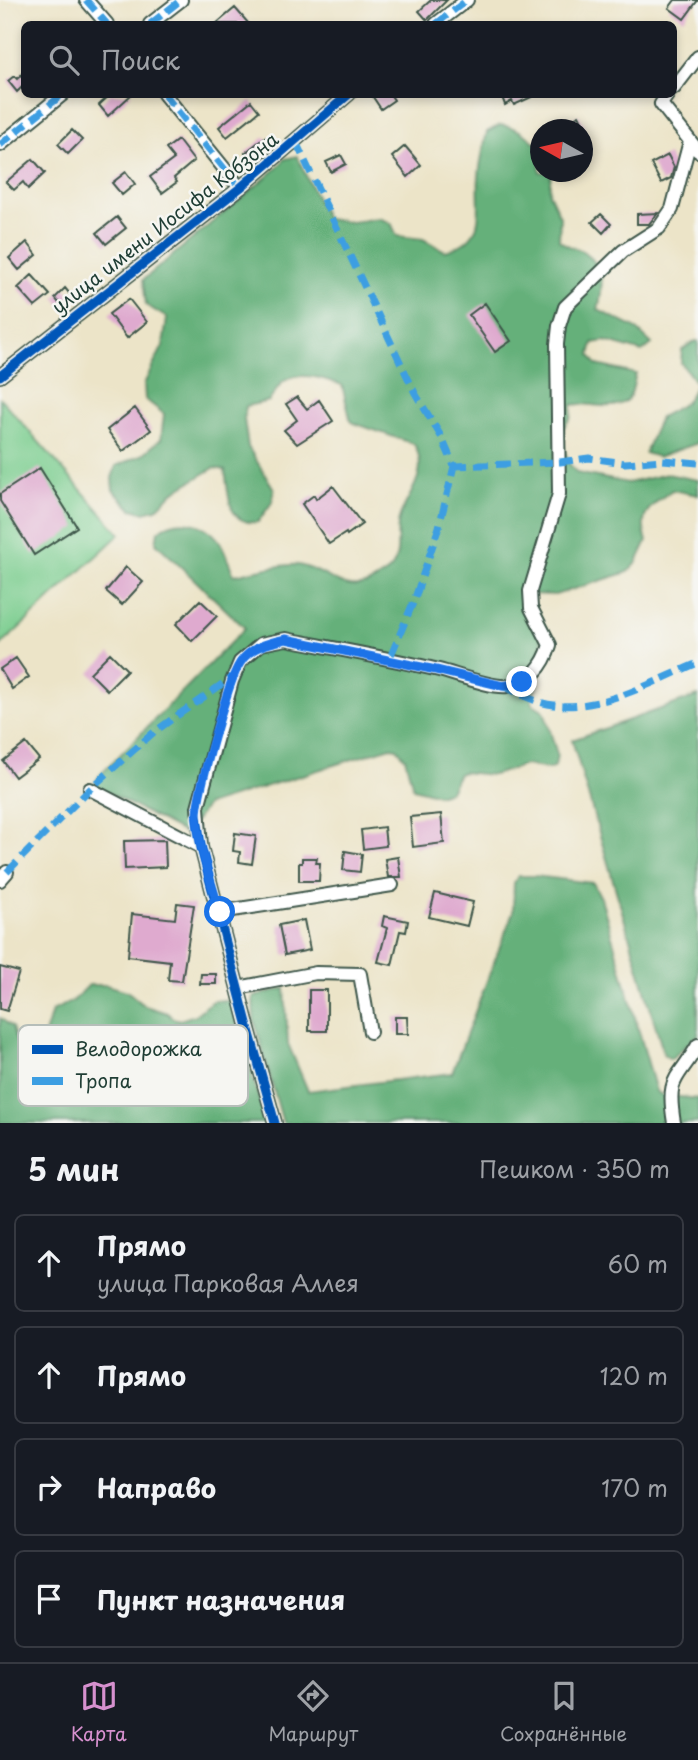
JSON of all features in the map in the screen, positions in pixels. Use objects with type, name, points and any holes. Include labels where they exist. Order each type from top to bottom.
[{"type":"street","points":[[86,0],[104,21]]},
{"type":"street","points":[[154,21],[181,0]]},
{"type":"street","points":[[440,21],[467,0]]},
{"type":"street","points":[[677,84],[698,57]]},
{"type":"street","points":[[0,145],[58,98]]},
{"type":"street","points":[[167,98],[240,188]]},
{"type":"street","name":"улица имени Иосифа Кобзона","points":[[0,376],[240,188],[344,98]]},
{"type":"street","points":[[275,1123],[201,847],[197,817],[200,793],[232,681],[240,662],[261,644],[286,639],[503,686],[522,682],[546,660],[550,645],[531,608],[530,591],[559,494],[559,326],[565,307],[623,251],[659,229],[672,209],[694,146],[661,104],[665,98]]},
{"type":"street","points":[[90,789],[201,847]]},
{"type":"street","points":[[220,912],[392,884]]},
{"type":"street","points":[[238,988],[316,973],[360,974],[370,1032]]},
{"type":"street","points":[[674,1123],[671,1088],[698,1045]]},
{"type":"green space","points":[[500,125],[522,132],[530,138],[530,182],[550,182],[549,193],[560,217],[559,240],[585,253],[597,265],[602,286],[598,310],[635,328],[652,344],[642,352],[605,341],[593,343],[590,355],[597,365],[636,374],[630,396],[619,405],[572,405],[571,417],[563,428],[561,440],[569,463],[577,473],[628,483],[667,474],[698,480],[698,495],[672,490],[652,506],[644,523],[647,541],[636,564],[628,572],[555,595],[527,594],[542,637],[540,655],[534,667],[537,687],[531,698],[533,704],[544,711],[557,754],[555,766],[549,769],[525,765],[493,775],[462,772],[450,791],[438,795],[413,788],[405,758],[397,748],[391,747],[207,805],[186,834],[94,785],[99,776],[245,628],[156,543],[158,531],[181,522],[205,528],[225,551],[234,575],[276,566],[298,565],[346,585],[365,585],[390,570],[396,560],[399,520],[417,480],[420,463],[414,444],[351,422],[342,385],[311,376],[295,377],[282,383],[269,401],[246,406],[244,419],[248,447],[274,489],[272,502],[258,522],[240,519],[235,513],[229,498],[225,470],[214,468],[173,492],[156,509],[144,512],[132,509],[113,490],[112,478],[116,466],[142,455],[161,439],[164,414],[145,399],[144,384],[163,346],[167,318],[146,305],[143,280],[285,159],[297,156],[326,219],[352,222],[379,218],[391,223],[397,236],[423,239],[445,251],[459,246],[469,239],[478,222],[480,170],[487,132]]},
{"type":"green space","points":[[698,341],[698,443],[658,457],[645,453],[660,417],[682,404],[693,390],[696,383],[681,363],[682,350]]},
{"type":"green space","points":[[0,398],[120,534],[0,646]]},
{"type":"green space","points":[[698,696],[698,1035],[671,1059],[664,1055],[572,740]]},
{"type":"green space","points":[[518,876],[593,883],[601,898],[656,1091],[662,1095],[698,1099],[698,1123],[283,1123],[254,1019],[253,997],[285,988],[288,1044],[308,1091],[452,1073],[513,912],[514,883]]},
{"type":"green space","points":[[89,985],[106,985],[127,991],[145,1006],[180,1020],[195,1015],[214,1000],[230,1001],[237,1025],[48,1025],[52,1011],[73,1001]]},
{"type":"green space","points":[[0,1018],[12,1027],[16,1041],[18,1106],[248,1106],[248,1062],[266,1123],[0,1123]]},
{"type":"building","points":[[431,0],[447,0],[427,20],[419,11]]},
{"type":"building","points":[[675,0],[698,0],[684,19],[669,8]]},
{"type":"building","points":[[235,8],[246,21],[220,21]]},
{"type":"building","points":[[21,75],[21,88],[17,92],[8,81],[14,76],[17,79]]},
{"type":"building","points":[[107,98],[128,98],[108,116],[99,105]]},
{"type":"building","points":[[374,98],[393,98],[394,100],[381,109]]},
{"type":"building","points":[[502,98],[529,98],[514,105],[512,101],[505,105]]},
{"type":"building","points":[[251,101],[259,111],[227,137],[219,127]]},
{"type":"building","points":[[72,130],[82,140],[68,154],[58,144]]},
{"type":"building","points":[[265,137],[270,144],[251,160],[245,153]]},
{"type":"building","points":[[178,140],[194,161],[174,178],[177,182],[162,193],[150,177],[174,159],[166,149]]},
{"type":"building","points":[[405,146],[421,165],[408,177],[392,157]]},
{"type":"building","points":[[341,155],[346,164],[331,172],[326,162]]},
{"type":"building","points":[[668,155],[674,167],[671,178],[661,183],[651,164]]},
{"type":"building","points":[[33,159],[45,173],[28,189],[23,182],[14,190],[6,182]]},
{"type":"building","points":[[126,172],[135,184],[122,195],[112,183]]},
{"type":"building","points":[[658,213],[649,224],[637,224],[637,214]]},
{"type":"building","points":[[601,214],[611,224],[603,233],[592,222]]},
{"type":"building","points":[[117,217],[126,228],[106,244],[97,233]]},
{"type":"building","points":[[27,242],[37,255],[19,270],[9,258]]},
{"type":"building","points":[[32,275],[50,295],[35,307],[18,288]]},
{"type":"building","points":[[65,288],[74,299],[63,308],[55,298]]},
{"type":"building","points":[[129,299],[147,322],[127,338],[109,314]]},
{"type":"building","points":[[485,303],[511,341],[495,352],[469,315]]},
{"type":"building","points":[[297,397],[307,409],[319,400],[333,421],[297,444],[284,430],[297,420],[286,404]]},
{"type":"building","points":[[135,408],[151,430],[123,451],[107,430]]},
{"type":"building","points":[[40,468],[77,527],[34,555],[0,501],[0,494]]},
{"type":"building","points":[[333,486],[362,524],[329,544],[302,504],[314,495],[316,499]]},
{"type":"building","points":[[126,567],[143,582],[122,605],[106,591]]},
{"type":"building","points":[[200,600],[217,616],[192,641],[176,624]]},
{"type":"building","points":[[110,653],[127,670],[107,690],[90,673]]},
{"type":"building","points":[[16,658],[29,677],[12,689],[0,669]]},
{"type":"building","points":[[26,743],[39,759],[15,777],[3,761]]},
{"type":"building","points":[[441,814],[444,843],[413,847],[410,817]]},
{"type":"building","points":[[384,827],[386,846],[363,849],[361,830]]},
{"type":"building","points":[[235,833],[256,836],[252,864],[239,862],[240,852],[233,851]]},
{"type":"building","points":[[165,840],[166,867],[125,869],[124,841]]},
{"type":"building","points":[[345,851],[362,854],[360,872],[343,870]]},
{"type":"building","points":[[398,857],[401,877],[388,877],[385,859]]},
{"type":"building","points":[[302,858],[317,858],[316,863],[320,863],[319,881],[299,881],[299,863],[302,863]]},
{"type":"building","points":[[435,893],[473,902],[467,926],[429,917]]},
{"type":"building","points":[[177,903],[194,905],[182,981],[168,980],[170,961],[128,956],[132,914],[175,919]]},
{"type":"building","points":[[384,916],[408,921],[406,932],[400,931],[392,965],[378,962],[387,928],[382,926]]},
{"type":"building","points":[[304,920],[310,950],[285,955],[279,925]]},
{"type":"building","points":[[0,967],[19,972],[7,1011],[0,1009]]},
{"type":"building","points":[[201,974],[216,974],[216,984],[200,984]]},
{"type":"building","points":[[309,990],[327,990],[327,1031],[309,1031]]},
{"type":"building","points":[[395,1017],[407,1017],[408,1034],[395,1034]]},
{"type":"marked path","points":[[86,0],[104,21]]},
{"type":"marked path","points":[[154,21],[181,0]]},
{"type":"marked path","points":[[440,21],[467,0]]},
{"type":"marked path","points":[[0,145],[58,98]]},
{"type":"marked path","points":[[167,98],[240,188]]},
{"type":"marked path","points":[[296,142],[415,393],[442,438],[454,466],[439,527],[415,598],[389,660]]},
{"type":"marked path","points":[[454,466],[560,462],[589,458],[625,463],[663,460],[698,463]]},
{"type":"marked path","points":[[503,686],[547,704],[591,704],[628,693],[698,663]]},
{"type":"marked path","points":[[7,872],[90,789],[154,732],[235,675]]},
{"type":"cycle path","points":[[0,376],[240,188],[344,98]]},
{"type":"cycle path","points":[[197,817],[201,847],[248,1025]]},
{"type":"cycle path","points":[[248,1027],[275,1123]]},
{"type":"route","points":[[220,912],[201,847],[197,817],[200,793],[232,681],[240,662],[261,644],[286,639],[503,686],[522,682]]}]
